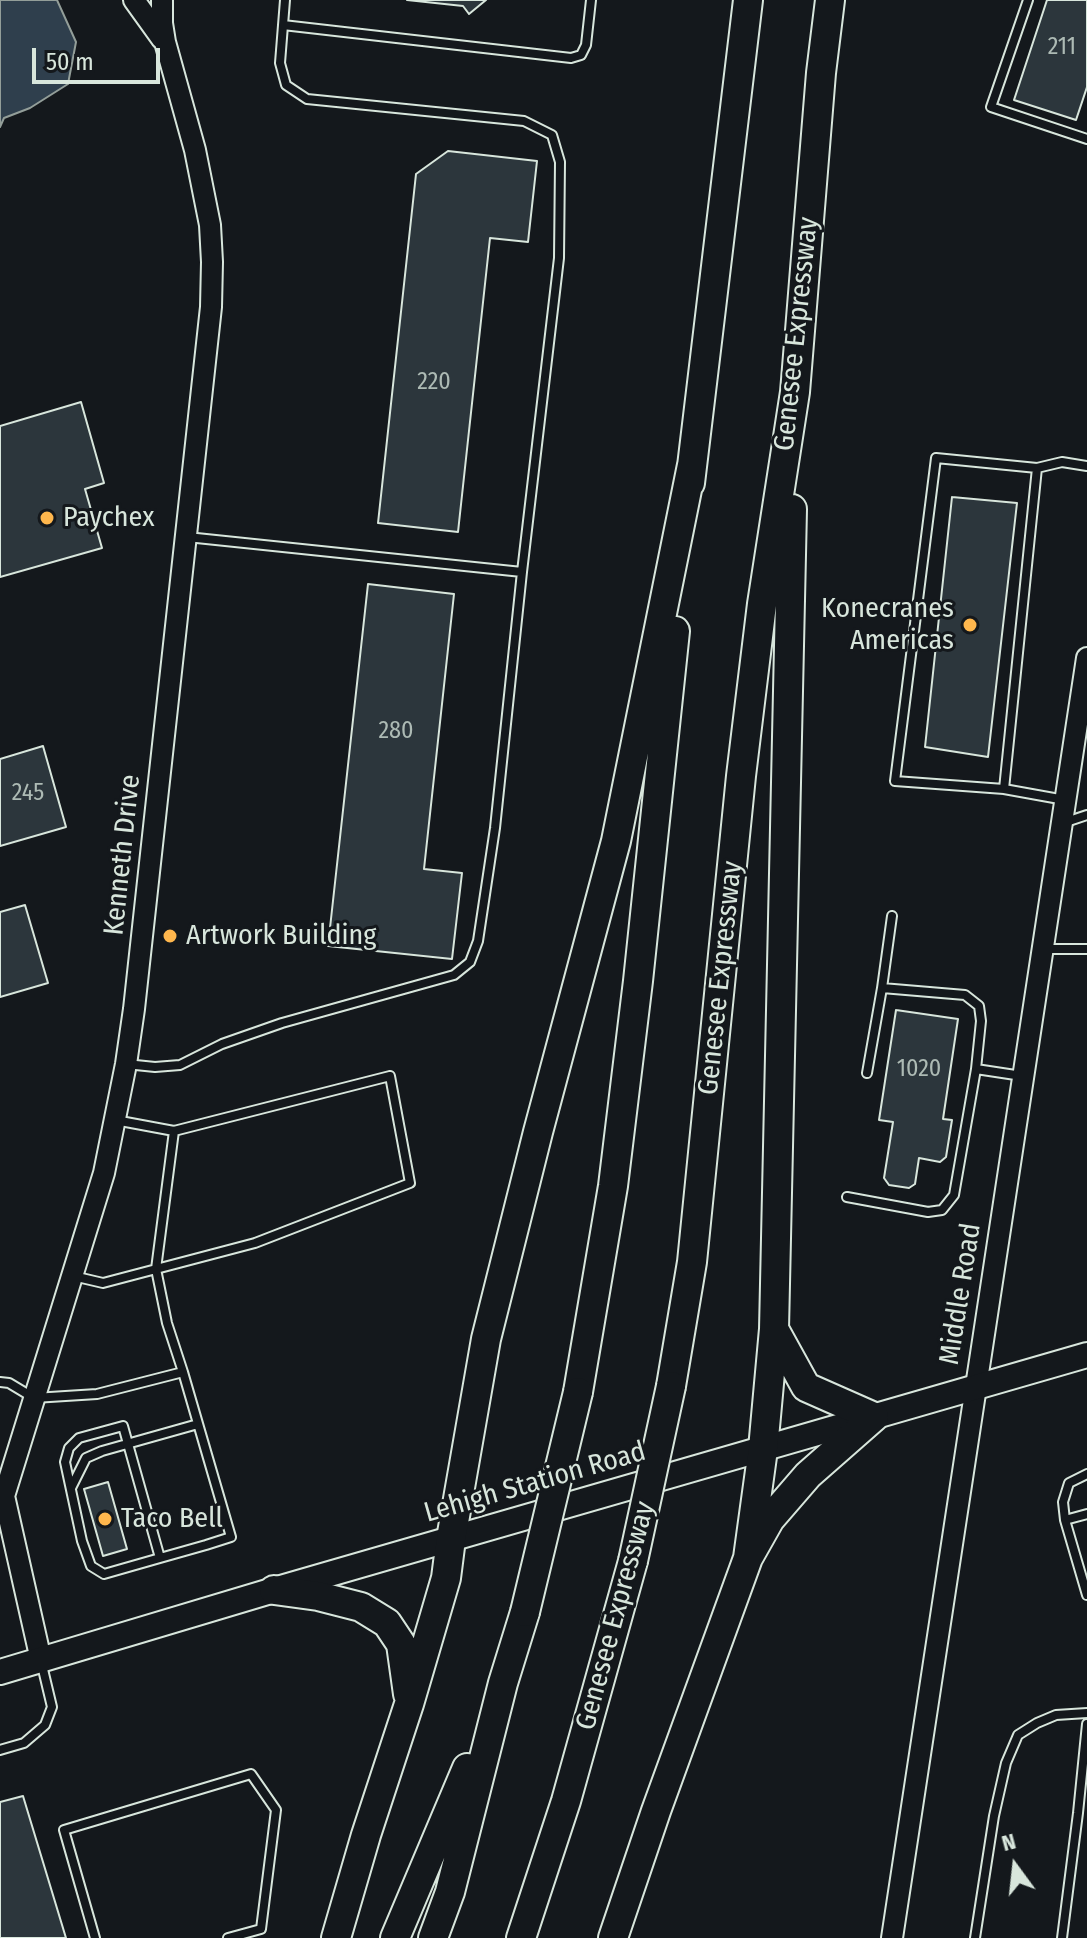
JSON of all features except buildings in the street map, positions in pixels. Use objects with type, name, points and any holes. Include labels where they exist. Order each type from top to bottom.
[{"type":"highway","points":[[433,1938],[450,1892],[503,1683],[525,1612],[578,1392],[613,1186],[692,465],[748,0]]},
{"type":"highway","name":"Genesee Expressway","points":[[521,1938],[566,1801],[633,1561],[671,1386],[692,1262],[741,776],[762,604],[795,392],[830,0]]},
{"type":"highway","points":[[748,1558],[763,1449],[774,1329],[795,392]]},
{"type":"highway","points":[[336,1938],[446,1578],[486,1339],[616,841],[692,465]]},
{"type":"highway","points":[[613,1938],[748,1558],[770,1519],[808,1475],[874,1417],[806,1387],[774,1329]]},
{"type":"highway","points":[[274,1590],[318,1596],[361,1607],[387,1623],[401,1644],[409,1704]]},
{"type":"highway","points":[[395,1938],[503,1683]]},
{"type":"main road","name":"Lehigh Station Road","points":[[0,1672],[1087,1355]]},
{"type":"street","name":"Kenneth Drive","points":[[134,0],[165,42]]},
{"type":"street","name":"Kenneth Drive","points":[[41,1660],[2,1496],[104,1173],[126,1064],[211,307],[210,225],[204,186],[165,42],[162,0]]},
{"type":"street","name":"Middle Road","points":[[892,1938],[1065,800],[1080,752],[1087,658]]},
{"type":"lane","points":[[126,1064],[155,1067],[180,1065],[222,1044],[282,1023],[454,975],[470,962],[478,941],[495,828],[559,258],[560,162],[552,135],[524,121],[307,99],[286,85],[280,63],[285,0]]},
{"type":"lane","points":[[283,25],[571,58],[581,55],[586,45],[591,0]]},
{"type":"lane","points":[[1028,0],[991,107],[1087,139]]},
{"type":"lane","points":[[1065,800],[1004,789],[895,781],[936,458],[1037,468],[1062,462],[1087,466]]},
{"type":"lane","points":[[1004,789],[1037,468]]},
{"type":"lane","points":[[186,537],[522,572]]},
{"type":"lane","points":[[1062,823],[1087,815]]},
{"type":"lane","points":[[867,1073],[892,916]]},
{"type":"lane","points":[[1042,949],[1087,949]]},
{"type":"lane","points":[[847,1197],[928,1212],[942,1210],[954,1195],[976,1069],[981,1021],[979,1006],[965,995],[882,988]]},
{"type":"lane","points":[[976,1069],[1023,1076]]},
{"type":"lane","points":[[72,1276],[103,1283],[255,1243],[410,1183],[390,1076],[174,1131],[114,1120]]},
{"type":"lane","points":[[160,1558],[123,1426],[79,1438],[69,1448],[65,1462],[82,1541],[91,1566],[104,1574],[160,1558],[231,1537],[167,1323],[156,1269],[174,1131]]},
{"type":"lane","points":[[0,1382],[9,1383],[34,1398],[97,1394],[183,1372]]},
{"type":"lane","points":[[71,1488],[86,1458],[198,1424]]},
{"type":"lane","points":[[1087,1474],[1069,1483],[1063,1502],[1065,1520],[1084,1571],[1087,1595]]},
{"type":"lane","points":[[1065,1520],[1087,1514]]},
{"type":"lane","points":[[0,1750],[24,1743],[45,1725],[52,1707],[41,1660]]},
{"type":"lane","points":[[975,1938],[994,1816],[1006,1763],[1018,1735],[1056,1715],[1087,1713]]},
{"type":"lane","points":[[1062,1938],[1083,1813],[1087,1724]]},
{"type":"lane","points":[[95,1938],[64,1830],[251,1774],[276,1810],[261,1929],[228,1938]]},
{"type":"water","points":[[0,0],[57,0],[76,42],[68,84],[30,108],[4,118],[0,127]]},
{"type":"place","name":"Paychex","points":[[47,518]]},
{"type":"place","name":"Konecranes Americas","points":[[970,625]]},
{"type":"place","name":"Artwork Building","points":[[170,936]]},
{"type":"place","name":"Taco Bell","points":[[105,1519]]}]
